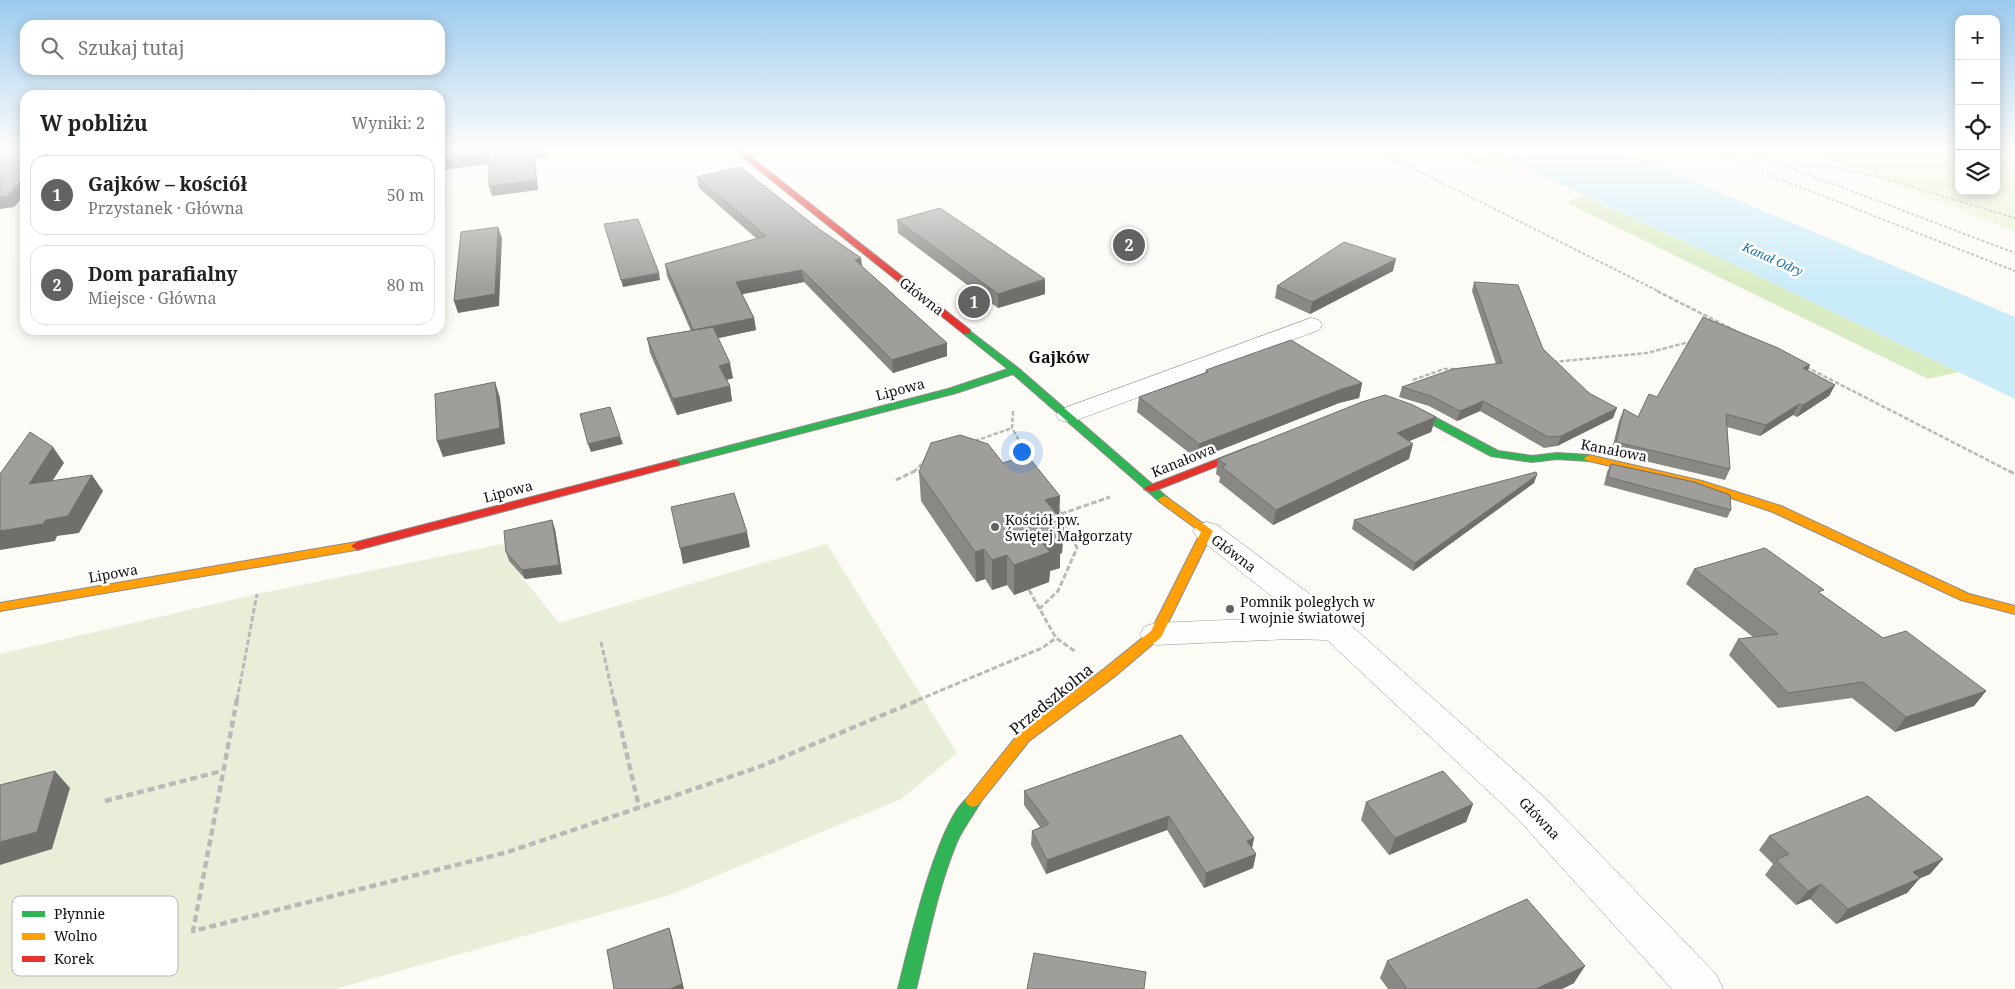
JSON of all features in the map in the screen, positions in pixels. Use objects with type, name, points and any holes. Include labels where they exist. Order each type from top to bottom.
[{"type":"street","name":"Główna","points":[[795,196],[1015,370],[1150,489],[1335,629],[1530,807],[1701,989]]},
{"type":"street","points":[[1068,416],[1311,325]]},
{"type":"street","name":"Lipowa","points":[[0,607],[362,545],[952,391],[1015,370]]},
{"type":"street","name":"Kanałowa","points":[[1382,400],[1419,413],[1495,454],[1532,459],[1557,456],[1589,458],[1698,483],[1777,509],[1965,597],[2015,610]]},
{"type":"street","name":"Kanałowa","points":[[1150,489],[1268,442]]},
{"type":"street","name":"Przedszkolna","points":[[907,989],[940,864],[965,812],[1024,737],[1109,673],[1156,634],[1207,532]]},
{"type":"street","points":[[1156,634],[1290,628],[1335,629]]},
{"type":"path","points":[[1469,196],[1737,331]]},
{"type":"path","points":[[1823,196],[2015,271]]},
{"type":"path","points":[[1862,196],[2015,253]]},
{"type":"path","points":[[1943,196],[2015,218]]},
{"type":"path","points":[[1719,331],[1728,327]]},
{"type":"path","points":[[1552,362],[1646,353],[1702,338]]},
{"type":"path","points":[[1806,367],[2015,474]]},
{"type":"path","points":[[1382,400],[1401,384],[1444,370],[1464,368]]},
{"type":"path","points":[[1014,405],[1012,428],[1034,467]]},
{"type":"path","points":[[968,444],[1012,428]]},
{"type":"path","points":[[896,480],[914,472],[924,459],[933,456]]},
{"type":"path","points":[[1061,514],[1118,495]]},
{"type":"path","points":[[1040,609],[1058,591],[1077,548],[1057,506]]},
{"type":"path","points":[[1029,590],[1056,638],[1075,651]]},
{"type":"path","points":[[257,594],[193,931],[508,852],[639,808],[759,767],[1042,648],[1056,638]]},
{"type":"path","points":[[601,642],[639,808]]},
{"type":"path","points":[[105,801],[222,771]]},
{"type":"green space","points":[[1584,196],[1716,256],[1959,372],[1928,379],[1565,202]]},
{"type":"green space","points":[[1923,196],[2015,196],[2015,232]]},
{"type":"green space","points":[[507,543],[509,561],[559,623],[827,544],[957,753],[901,799],[670,895],[335,989],[0,989],[0,654],[257,594]]},
{"type":"water","name":"Kanał Odry","points":[[1586,196],[1728,196],[2015,317],[2015,399]]},
{"type":"building","points":[[719,196],[777,196],[819,229],[861,258],[855,260],[947,343],[892,360],[802,270],[736,282],[754,318],[693,330],[665,264],[766,236]]},
{"type":"building","points":[[940,208],[1045,279],[998,294],[897,220]]},
{"type":"building","points":[[638,219],[659,273],[621,280],[604,224]]},
{"type":"building","points":[[498,227],[495,294],[454,301],[461,232]]},
{"type":"building","points":[[1344,242],[1396,259],[1312,302],[1277,286]]},
{"type":"building","points":[[1474,282],[1518,285],[1543,349],[1589,393],[1617,408],[1561,436],[1548,437],[1483,401],[1460,411],[1431,396],[1402,387],[1453,369],[1502,363]]},
{"type":"building","points":[[1703,317],[1778,348],[1810,365],[1803,368],[1835,385],[1803,405],[1799,404],[1766,425],[1726,414],[1730,469],[1616,442],[1624,409],[1638,417],[1649,394],[1657,397]]},
{"type":"building","points":[[713,327],[730,363],[719,366],[730,386],[673,399],[647,338]]},
{"type":"building","points":[[1291,340],[1362,383],[1199,444],[1139,397],[1208,372],[1206,370]]},
{"type":"building","points":[[495,382],[500,428],[437,441],[435,394]]},
{"type":"building","points":[[1385,395],[1413,405],[1436,417],[1397,433],[1413,444],[1276,510],[1222,467],[1226,465],[1218,459],[1362,402]]},
{"type":"building","points":[[610,407],[620,436],[588,444],[580,414]]},
{"type":"building","points":[[30,432],[53,447],[29,484],[92,475],[68,516],[46,520],[43,524],[0,531],[0,474]]},
{"type":"building","name":"Kościół pw. Świętej Małgorzaty","points":[[960,435],[988,444],[1003,463],[1027,455],[1060,496],[1045,500],[1064,523],[1053,527],[1061,538],[1043,544],[1050,552],[1014,565],[1007,555],[992,560],[984,549],[975,552],[919,472],[931,443]]},
{"type":"building","points":[[1611,464],[1694,482],[1730,495],[1731,510],[1608,477]]},
{"type":"building","points":[[1536,472],[1537,475],[1415,563],[1354,520]]},
{"type":"building","points":[[734,493],[747,532],[680,548],[671,507]]},
{"type":"building","points":[[552,520],[559,565],[522,570],[506,552],[504,531]]},
{"type":"building","points":[[1765,548],[1824,590],[1818,592],[1883,638],[1906,631],[1986,691],[1906,717],[1863,682],[1788,693],[1738,639],[1778,634],[1694,569]]},
{"type":"building","points":[[1181,735],[1254,838],[1247,841],[1256,854],[1206,873],[1169,816],[1047,860],[1032,831],[1049,824],[1024,791]]},
{"type":"building","points":[[55,771],[37,832],[0,842],[0,785]]},
{"type":"building","points":[[1443,771],[1473,804],[1395,838],[1366,802]]},
{"type":"building","points":[[1868,796],[1943,859],[1913,872],[1920,878],[1848,909],[1821,884],[1808,891],[1776,860],[1789,854],[1769,836]]},
{"type":"building","points":[[1527,899],[1585,966],[1536,989],[1403,989],[1406,987],[1387,961]]},
{"type":"building","points":[[669,928],[682,984],[670,989],[614,989],[607,950]]},
{"type":"building","points":[[1034,953],[1146,972],[1144,989],[1027,989]]},
{"type":"traffic: fast","points":[[967,332],[1015,370],[1164,500]]},
{"type":"traffic: fast","points":[[675,463],[952,391],[1015,370]]},
{"type":"traffic: fast","points":[[1399,406],[1419,413],[1495,454],[1532,459],[1557,456],[1589,458]]},
{"type":"traffic: fast","points":[[907,989],[940,866],[960,820],[973,801]]},
{"type":"traffic: slow","points":[[1589,458],[1698,483],[1777,509],[1965,597],[2015,610]]},
{"type":"traffic: slow","points":[[973,801],[1024,737],[1109,673],[1156,634],[1207,531],[1164,500]]},
{"type":"traffic: slow","points":[[0,607],[357,546]]},
{"type":"traffic: jam","points":[[795,196],[967,332]]},
{"type":"traffic: jam","points":[[1150,489],[1254,448]]},
{"type":"traffic: jam","points":[[357,546],[675,463]]},
{"type":"place","name":"Dom parafialny","points":[[1129,245]]},
{"type":"place","name":"Gajków – kościół","points":[[974,302]]},
{"type":"place","name":"Kościół pw. Świętej Małgorzaty","points":[[995,527]]},
{"type":"place","name":"Pomnik poległych w I wojnie światowej","points":[[1230,609]]},
{"type":"district","name":"Gajków","points":[[1059,357]]}]
